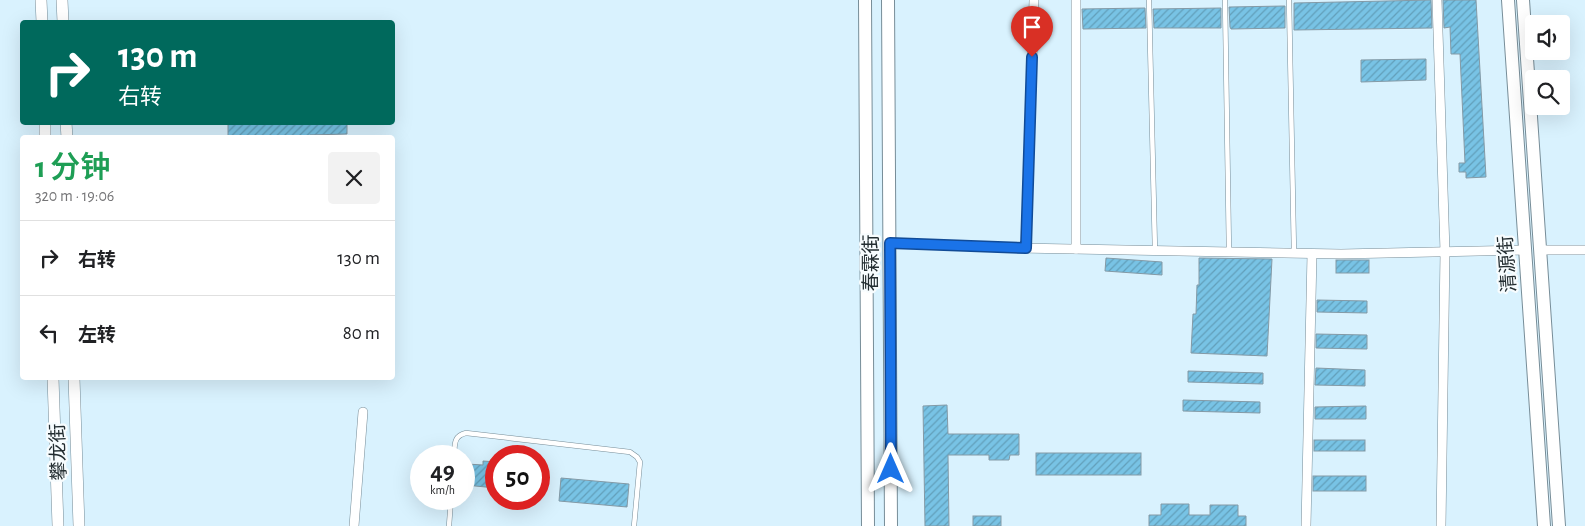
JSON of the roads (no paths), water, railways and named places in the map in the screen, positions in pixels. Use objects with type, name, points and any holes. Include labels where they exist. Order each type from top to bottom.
[{"type":"main road","name":"春霖街","points":[[865,0],[868,526]]},
{"type":"main road","name":"春霖街","points":[[888,0],[891,526]]},
{"type":"main road","name":"清源街","points":[[1508,0],[1544,526]]},
{"type":"main road","name":"清源街","points":[[1523,0],[1559,526]]},
{"type":"street","points":[[41,0],[42,20]]},
{"type":"street","points":[[62,0],[63,20]]},
{"type":"street","points":[[1026,248],[1034,0]]},
{"type":"street","points":[[1076,0],[1076,250]]},
{"type":"street","points":[[1437,0],[1445,252],[1441,526]]},
{"type":"street","points":[[890,243],[1076,250],[1312,254],[1525,250]]},
{"type":"street","points":[[1540,250],[1585,250]]},
{"type":"street","points":[[1306,526],[1312,254]]},
{"type":"street","name":"攀龙街","points":[[53,380],[58,526]]},
{"type":"street","name":"攀龙街","points":[[74,380],[79,526]]},
{"type":"street","points":[[354,526],[363,412]]},
{"type":"lane","points":[[1149,0],[1155,251]]},
{"type":"lane","points":[[1225,0],[1229,252]]},
{"type":"lane","points":[[1289,0],[1294,253]]},
{"type":"lane","points":[[455,445],[455,440],[460,434],[466,433],[630,452],[640,462],[634,526]]},
{"type":"lane","points":[[449,526],[450,510]]}]
